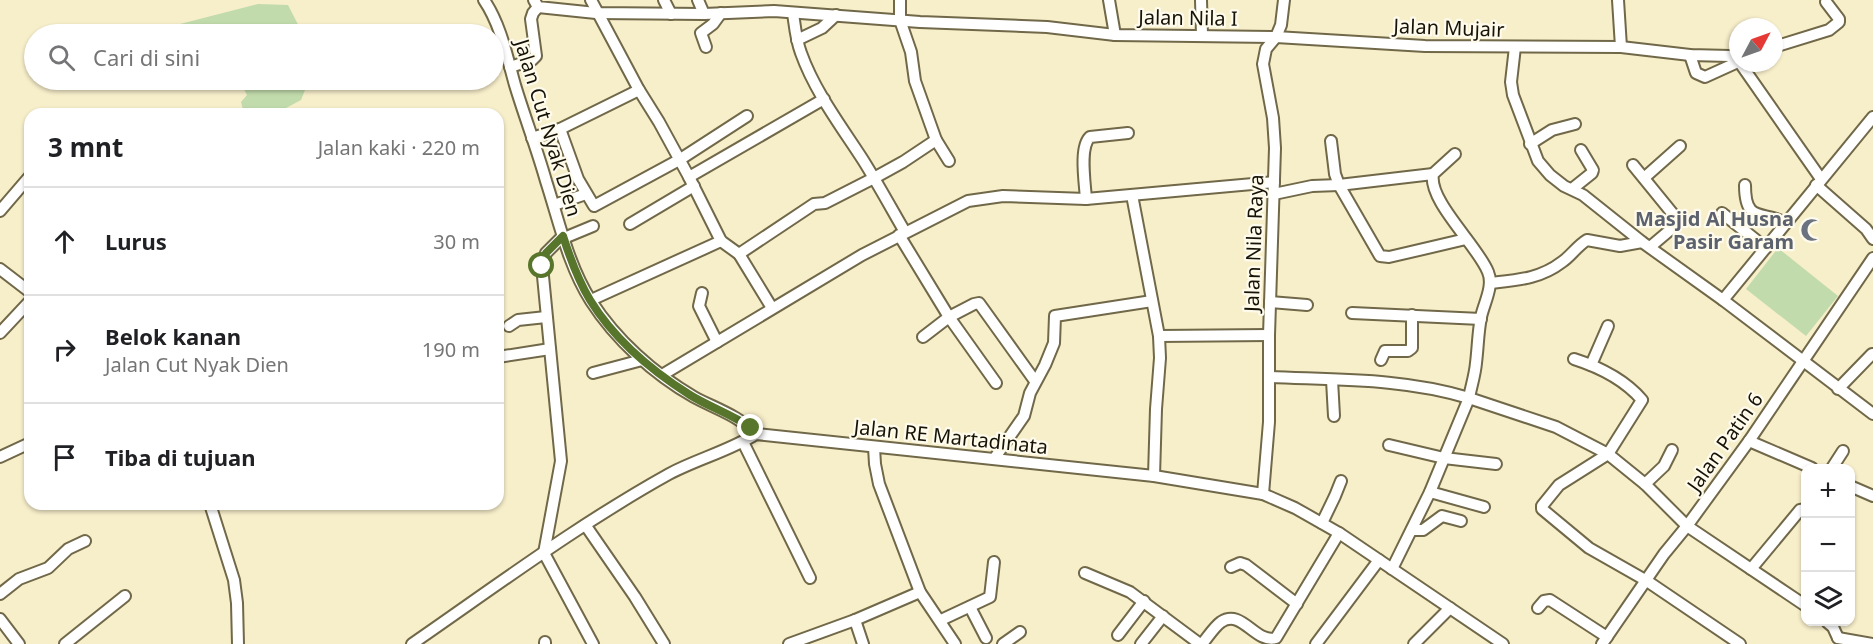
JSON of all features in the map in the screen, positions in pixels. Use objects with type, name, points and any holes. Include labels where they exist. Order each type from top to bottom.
[{"type":"street","name":"Jalan Cut Nyak Dien","points":[[484,0],[495,24]]},
{"type":"street","points":[[591,0],[593,13],[635,92],[659,122],[674,162],[689,186],[715,244],[739,254],[764,313]]},
{"type":"street","points":[[664,0],[671,14]]},
{"type":"street","points":[[698,0],[704,14]]},
{"type":"street","points":[[770,0],[774,11]]},
{"type":"street","points":[[900,0],[900,20],[911,52],[915,81],[936,140],[949,162]]},
{"type":"street","points":[[1109,0],[1115,35]]},
{"type":"street","points":[[1201,0],[1202,35]]},
{"type":"street","name":"Jalan Nila Raya","points":[[1263,494],[1269,422],[1269,335],[1274,188],[1273,118],[1263,64],[1266,49],[1276,38],[1281,25],[1284,0]]},
{"type":"street","points":[[1618,0],[1621,47]]},
{"type":"street","points":[[1783,44],[1836,26],[1839,19],[1826,2]]},
{"type":"street","points":[[510,67],[532,60],[536,56],[531,18],[536,3]]},
{"type":"street","name":"Jalan Nila I","points":[[536,3],[593,13],[704,14],[774,11],[1051,27],[1115,35],[1276,38]]},
{"type":"street","points":[[706,47],[701,33],[713,24],[721,13]]},
{"type":"street","points":[[793,13],[801,54],[824,99],[874,178],[949,317],[996,383]]},
{"type":"street","points":[[797,40],[822,28],[837,15]]},
{"type":"street","name":"Jalan Mujair","points":[[1276,38],[1425,46],[1621,47],[1690,55],[1729,56]]},
{"type":"street","points":[[1515,47],[1511,82],[1513,96],[1530,144],[1538,161],[1550,175],[1564,186],[1583,195],[1873,414]]},
{"type":"street","name":"Jalan Cut Nyak Dien","points":[[504,48],[563,237],[576,271],[591,300],[609,325],[642,360],[690,395],[742,422],[756,434]]},
{"type":"street","points":[[1690,55],[1696,73],[1705,77],[1729,66]]},
{"type":"street","points":[[1746,72],[1819,182],[1873,237]]},
{"type":"street","points":[[532,138],[560,129],[635,92]]},
{"type":"street","points":[[630,224],[824,99]]},
{"type":"street","points":[[560,129],[578,179],[594,206],[674,162],[747,116]]},
{"type":"street","points":[[1723,300],[1873,117]]},
{"type":"street","points":[[1530,144],[1559,127],[1575,124]]},
{"type":"street","points":[[1086,199],[1084,148],[1088,138],[1128,134]]},
{"type":"street","points":[[739,254],[814,204],[830,200],[874,178],[936,140]]},
{"type":"street","points":[[1331,141],[1335,174],[1339,185],[1382,257],[1466,239]]},
{"type":"street","points":[[1644,178],[1680,146]]},
{"type":"street","points":[[1572,189],[1592,174],[1593,170],[1581,150]]},
{"type":"street","points":[[662,375],[864,254],[968,201],[1009,196],[1086,199],[1339,185],[1433,174],[1455,154]]},
{"type":"street","points":[[1490,283],[1530,279],[1540,275],[1564,261],[1587,240],[1620,246],[1646,244],[1678,222],[1675,215],[1634,165]]},
{"type":"street","points":[[1392,569],[1430,492],[1469,398],[1476,365],[1481,319],[1490,283],[1489,273],[1434,190],[1433,174]]},
{"type":"street","points":[[0,211],[24,183]]},
{"type":"street","points":[[1745,185],[1745,200],[1751,210],[1759,216],[1786,223]]},
{"type":"street","points":[[554,205],[586,194]]},
{"type":"street","points":[[1132,195],[1159,336],[1154,476]]},
{"type":"street","points":[[1722,213],[1766,248]]},
{"type":"street","points":[[593,226],[563,237],[550,247],[543,258],[542,266],[561,461],[544,553],[593,644]]},
{"type":"street","points":[[591,300],[715,244]]},
{"type":"street","name":"Jalan Patin 6","points":[[1605,640],[1664,554],[1749,441],[1873,258]]},
{"type":"street","points":[[0,269],[24,287]]},
{"type":"street","points":[[702,293],[699,306],[717,342]]},
{"type":"street","points":[[989,458],[1021,423],[1032,378],[1046,365],[1054,343],[1054,316],[1152,301]]},
{"type":"street","points":[[1270,302],[1307,305]]},
{"type":"street","points":[[923,337],[949,317],[979,303],[1032,378]]},
{"type":"street","points":[[0,333],[24,307]]},
{"type":"street","points":[[1352,313],[1481,319]]},
{"type":"street","points":[[1381,360],[1384,351],[1408,351],[1412,348],[1412,315]]},
{"type":"street","points":[[509,326],[522,319],[546,316]]},
{"type":"street","points":[[1591,365],[1608,326]]},
{"type":"street","points":[[1159,336],[1269,335]]},
{"type":"street","points":[[504,356],[550,349]]},
{"type":"street","points":[[1838,388],[1872,354]]},
{"type":"street","points":[[1574,359],[1591,365],[1625,385],[1642,400],[1608,454],[1560,485],[1542,509],[1589,548],[1647,581],[1740,644]]},
{"type":"street","points":[[593,373],[642,360]]},
{"type":"street","points":[[1269,377],[1402,383],[1445,391],[1556,427],[1608,454],[1645,484],[1687,526],[1801,603]]},
{"type":"street","points":[[1332,380],[1334,416]]},
{"type":"street","points":[[412,644],[606,511],[670,473],[743,442],[756,434]]},
{"type":"street","name":"Jalan RE Martadinata","points":[[756,434],[1154,476],[1263,494],[1295,508],[1339,533],[1503,644]]},
{"type":"street","points":[[1749,441],[1803,464]]},
{"type":"street","points":[[743,442],[810,578]]},
{"type":"street","points":[[1389,445],[1444,458],[1496,464]]},
{"type":"street","points":[[0,457],[24,446]]},
{"type":"street","points":[[874,447],[874,464],[879,484],[920,592],[955,644]]},
{"type":"street","points":[[1645,484],[1664,465],[1672,450]]},
{"type":"street","points":[[1835,464],[1843,451]]},
{"type":"street","points":[[1322,523],[1341,481]]},
{"type":"street","points":[[1855,488],[1873,496]]},
{"type":"street","points":[[1430,492],[1484,507]]},
{"type":"street","points":[[212,510],[234,580],[238,644]]},
{"type":"street","points":[[1751,569],[1801,510]]},
{"type":"street","points":[[1412,530],[1424,530],[1443,516],[1461,521]]},
{"type":"street","points":[[586,526],[664,644]]},
{"type":"street","points":[[1085,573],[1118,585],[1144,601],[1201,644],[1222,621],[1232,619],[1258,639],[1271,642],[1276,638],[1339,533]]},
{"type":"street","points":[[0,594],[19,579],[54,564],[68,549],[86,541]]},
{"type":"street","points":[[1317,644],[1379,560]]},
{"type":"street","points":[[941,620],[985,601],[991,595],[994,562]]},
{"type":"street","points":[[1231,567],[1240,563],[1246,566],[1297,604]]},
{"type":"street","points":[[789,644],[855,620],[920,592]]},
{"type":"street","points":[[65,644],[125,596]]},
{"type":"street","points":[[1538,608],[1544,601],[1550,600],[1605,640]]},
{"type":"street","points":[[1118,635],[1144,601]]},
{"type":"street","points":[[970,607],[986,638]]},
{"type":"street","points":[[1413,644],[1450,608]]},
{"type":"street","points":[[1142,644],[1163,616]]},
{"type":"street","points":[[0,619],[19,644]]},
{"type":"street","points":[[855,620],[863,644]]},
{"type":"street","points":[[1832,626],[1836,641],[1873,644]]},
{"type":"street","points":[[1003,644],[1020,632]]},
{"type":"green space","points":[[258,4],[288,5],[298,24],[180,24]]},
{"type":"green space","points":[[244,90],[305,90],[301,100],[286,108],[242,108],[241,102],[247,95]]},
{"type":"green space","points":[[1778,248],[1838,296],[1806,336],[1746,289]]},
{"type":"place","name":"Masjid Al Husna Pasir Garam","points":[[1812,230]]},
{"type":"route","points":[[542,266],[543,258],[550,247],[563,236],[576,271],[591,300],[609,325],[642,360],[690,395],[751,428]]}]
